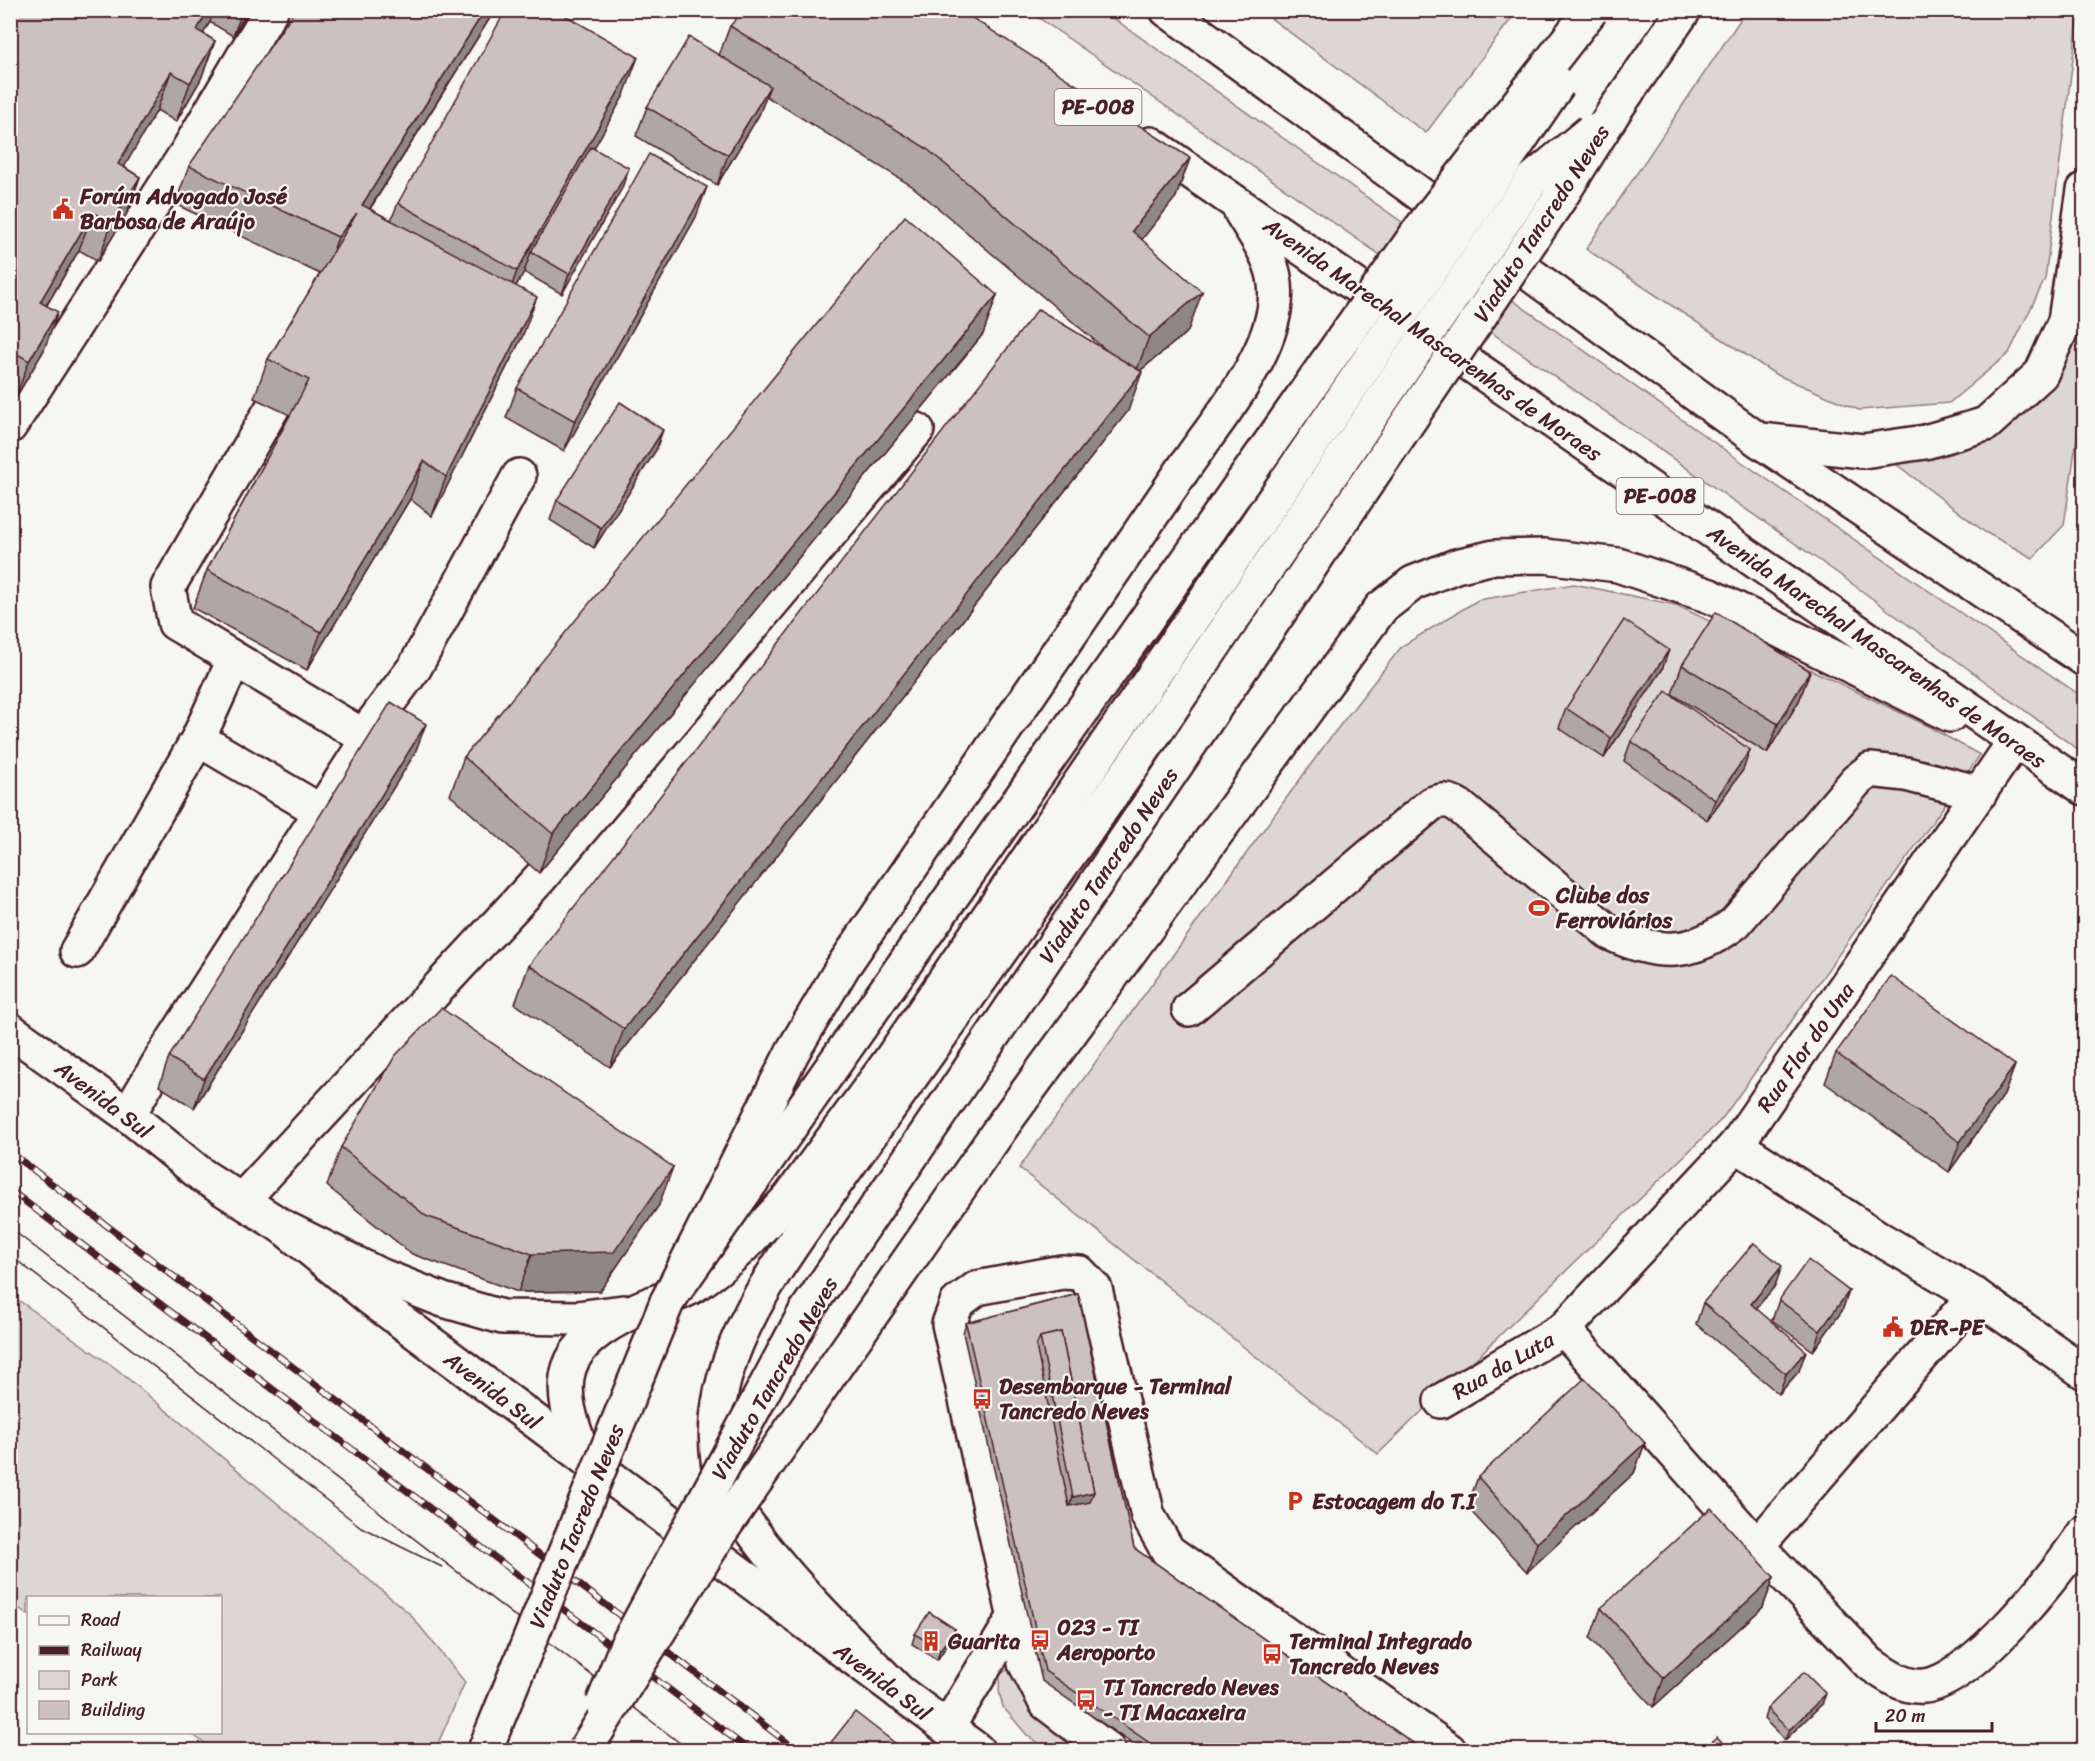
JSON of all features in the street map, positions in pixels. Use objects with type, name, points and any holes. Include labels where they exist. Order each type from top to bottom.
[{"type":"main road","points":[[10,426],[187,152],[271,10]]},
{"type":"main road","points":[[363,250],[506,10]]},
{"type":"main road","points":[[1167,10],[1757,440],[2084,657]]},
{"type":"main road","points":[[283,1227],[377,1274],[443,1300],[502,1317],[577,1318],[652,1306],[1419,231],[1591,10]]},
{"type":"main road","points":[[900,1694],[774,1562],[726,1493],[716,1437],[725,1373],[802,1205],[889,1062],[1556,88],[1602,10]]},
{"type":"main road","name":"Viaduto Tancredo Neves","points":[[585,1750],[626,1647],[806,1313],[1555,206],[1615,110],[1684,10]]},
{"type":"main road","points":[[585,1458],[572,1427],[565,1401],[565,1385],[570,1364],[579,1349],[597,1332],[691,1287],[731,1260],[802,1205],[1132,766],[1532,180],[1615,110]]},
{"type":"main road","name":"Avenida Marechal Mascarenhas de Moraes","points":[[1127,127],[2085,788]]},
{"type":"main road","points":[[1757,440],[1863,451],[1924,442],[1986,424],[2041,374],[2065,321],[2085,190]]},
{"type":"main road","points":[[652,1306],[793,1051],[842,968],[1251,371],[1272,330],[1276,304],[1274,276],[1260,243],[1236,203]]},
{"type":"main road","points":[[273,407],[168,587],[175,622],[234,660],[363,736]]},
{"type":"main road","points":[[242,1200],[541,877],[917,430]]},
{"type":"main road","points":[[128,1115],[162,1058],[362,748],[363,736],[415,667],[519,476]]},
{"type":"main road","points":[[585,1750],[721,1531],[958,1190],[1381,608],[1413,583],[1456,566],[1494,557],[1545,556],[1617,565],[1710,596],[1940,712],[2015,741]]},
{"type":"main road","points":[[77,951],[198,739],[234,660]]},
{"type":"main road","points":[[198,739],[322,812]]},
{"type":"main road","name":"Rua Flor do Una","points":[[1564,1329],[1736,1145],[2015,741]]},
{"type":"main road","points":[[1190,1009],[1431,804],[1442,800],[1448,800],[1459,806],[1610,933],[1634,945],[1672,950],[1696,946],[1714,939],[1735,923],[1856,780],[1870,770],[1906,774],[1980,793]]},
{"type":"main road","name":"Avenida Sul","points":[[10,1030],[128,1115],[202,1176],[283,1227],[370,1298],[977,1750]]},
{"type":"main road","points":[[1736,1145],[1880,1239],[1975,1296],[2085,1372]]},
{"type":"main road","points":[[1108,1750],[1046,1703],[1024,1663],[949,1323],[957,1303],[978,1288],[1062,1272],[1080,1273],[1095,1289],[1148,1516],[1168,1551],[1449,1750]]},
{"type":"main road","points":[[1757,1546],[1975,1296]]},
{"type":"main road","name":"Viaduto Tacredo Neves","points":[[485,1750],[652,1306]]},
{"type":"main road","points":[[1564,1329],[1757,1546],[1869,1663],[1890,1678],[1924,1686],[1950,1676],[2013,1622],[2063,1565],[2085,1533]]},
{"type":"main road","name":"Rua da Luta","points":[[1441,1401],[1564,1329]]},
{"type":"main road","points":[[947,1728],[1014,1618]]},
{"type":"green space","points":[[1029,11],[1103,11],[1739,460],[2084,698],[2084,754],[1836,572]]},
{"type":"green space","points":[[1261,11],[1517,11],[1426,133]]},
{"type":"green space","points":[[1746,11],[2079,11],[2045,279],[2009,353],[1949,403],[1859,410],[1775,374],[1586,249]]},
{"type":"green space","points":[[2077,337],[2084,357],[2084,389],[2064,525],[2033,558],[1985,532],[1896,464],[1993,437],[2062,368]]},
{"type":"green space","name":"Clube dos Ferroviários","points":[[1574,584],[1676,605],[1924,724],[1980,755],[1722,1119],[1378,1454],[1019,1168],[1327,742],[1402,646],[1478,600]]},
{"type":"green space","points":[[11,1295],[114,1367],[410,1614],[465,1682],[435,1750],[215,1750],[191,1734],[222,1734],[222,1596],[27,1596],[27,1614],[11,1602]]},
{"type":"green space","points":[[1008,1669],[1020,1685],[1030,1712],[1083,1750],[1046,1750],[1027,1735],[1003,1707],[999,1691],[1000,1675]]},
{"type":"building","name":"Forúm Advogado José Barbosa de Araújo","points":[[10,10],[208,10],[197,30],[215,41],[190,83],[171,72],[118,164],[140,177],[112,223],[93,212],[40,302],[58,312],[29,361],[10,350]]},
{"type":"building","points":[[295,10],[485,10],[362,205],[537,297],[446,477],[424,461],[321,632],[207,570],[309,380],[268,359],[357,213],[338,237],[189,166]]},
{"type":"building","points":[[506,10],[556,10],[638,57],[517,271],[398,203]]},
{"type":"building","points":[[744,10],[960,10],[1190,158],[1132,231],[1202,292],[1149,337],[926,148],[730,26]]},
{"type":"building","points":[[689,37],[770,86],[728,155],[647,107]]},
{"type":"building","points":[[591,147],[629,168],[569,274],[531,252]]},
{"type":"building","points":[[649,154],[707,187],[575,421],[517,388]]},
{"type":"building","points":[[905,216],[997,295],[553,834],[464,757]]},
{"type":"building","points":[[1038,309],[1142,372],[624,1029],[529,965]]},
{"type":"building","points":[[620,402],[663,430],[601,528],[557,500]]},
{"type":"building","points":[[1716,612],[1810,671],[1778,724],[1682,665]]},
{"type":"building","points":[[1624,620],[1669,650],[1611,738],[1566,708]]},
{"type":"building","points":[[1666,691],[1750,750],[1715,800],[1631,741]]},
{"type":"building","points":[[391,702],[426,724],[204,1079],[169,1057]]},
{"type":"building","points":[[1891,976],[2015,1065],[1960,1142],[1836,1053]]},
{"type":"building","points":[[441,1008],[673,1167],[614,1252],[532,1254],[426,1216],[341,1147],[395,1056]]},
{"type":"building","points":[[1754,1243],[1782,1266],[1751,1304],[1806,1351],[1786,1374],[1703,1303]]},
{"type":"building","points":[[1808,1260],[1849,1291],[1820,1331],[1779,1300]]},
{"type":"building","points":[[1078,1294],[1134,1548],[1423,1750],[1160,1750],[1045,1671],[966,1323]],"holes":[[[1061,1332],[1094,1492],[1090,1502],[1069,1506],[1036,1346],[1040,1337]]]},
{"type":"building","points":[[1061,1332],[1094,1492],[1073,1497],[1040,1337]]},
{"type":"building","points":[[1585,1378],[1645,1443],[1537,1543],[1478,1477]]},
{"type":"building","points":[[1711,1508],[1774,1577],[1664,1678],[1601,1608]]},
{"type":"building","points":[[929,1612],[955,1629],[940,1650],[915,1634]]},
{"type":"building","points":[[1804,1672],[1826,1694],[1789,1730],[1767,1709]]},
{"type":"building","points":[[855,1712],[904,1750],[825,1750]]},
{"type":"building","points":[[2085,1736],[2085,1750],[2066,1750]]},
{"type":"building","points":[[1717,1737],[1730,1750],[1704,1750]]},
{"type":"building","points":[[10,1744],[18,1750],[10,1750]]},
{"type":"tram line","points":[[10,1228],[689,1750]]},
{"type":"tram line","points":[[10,1255],[361,1527],[442,1567]]},
{"type":"railway","points":[[10,1152],[797,1750]]},
{"type":"railway","points":[[10,1190],[749,1750]]},
{"type":"place","name":"Forúm Advogado José Barbosa de Araújo","points":[[63,209]]},
{"type":"place","name":"Clube dos Ferroviários","points":[[1539,908]]},
{"type":"place","name":"DER-PE","points":[[1893,1327]]},
{"type":"place","name":"Desembarque - Terminal Tancredo Neves","points":[[982,1399]]},
{"type":"place","name":"Estocagem do T.I","points":[[1295,1501]]},
{"type":"place","name":"023 - TI Aeroporto","points":[[1040,1640]]},
{"type":"place","name":"Guarita","points":[[931,1641]]},
{"type":"place","name":"Terminal Integrado Tancredo Neves","points":[[1272,1654]]},
{"type":"place","name":"TI Tancredo Neves - TI Macaxeira","points":[[1086,1700]]}]
